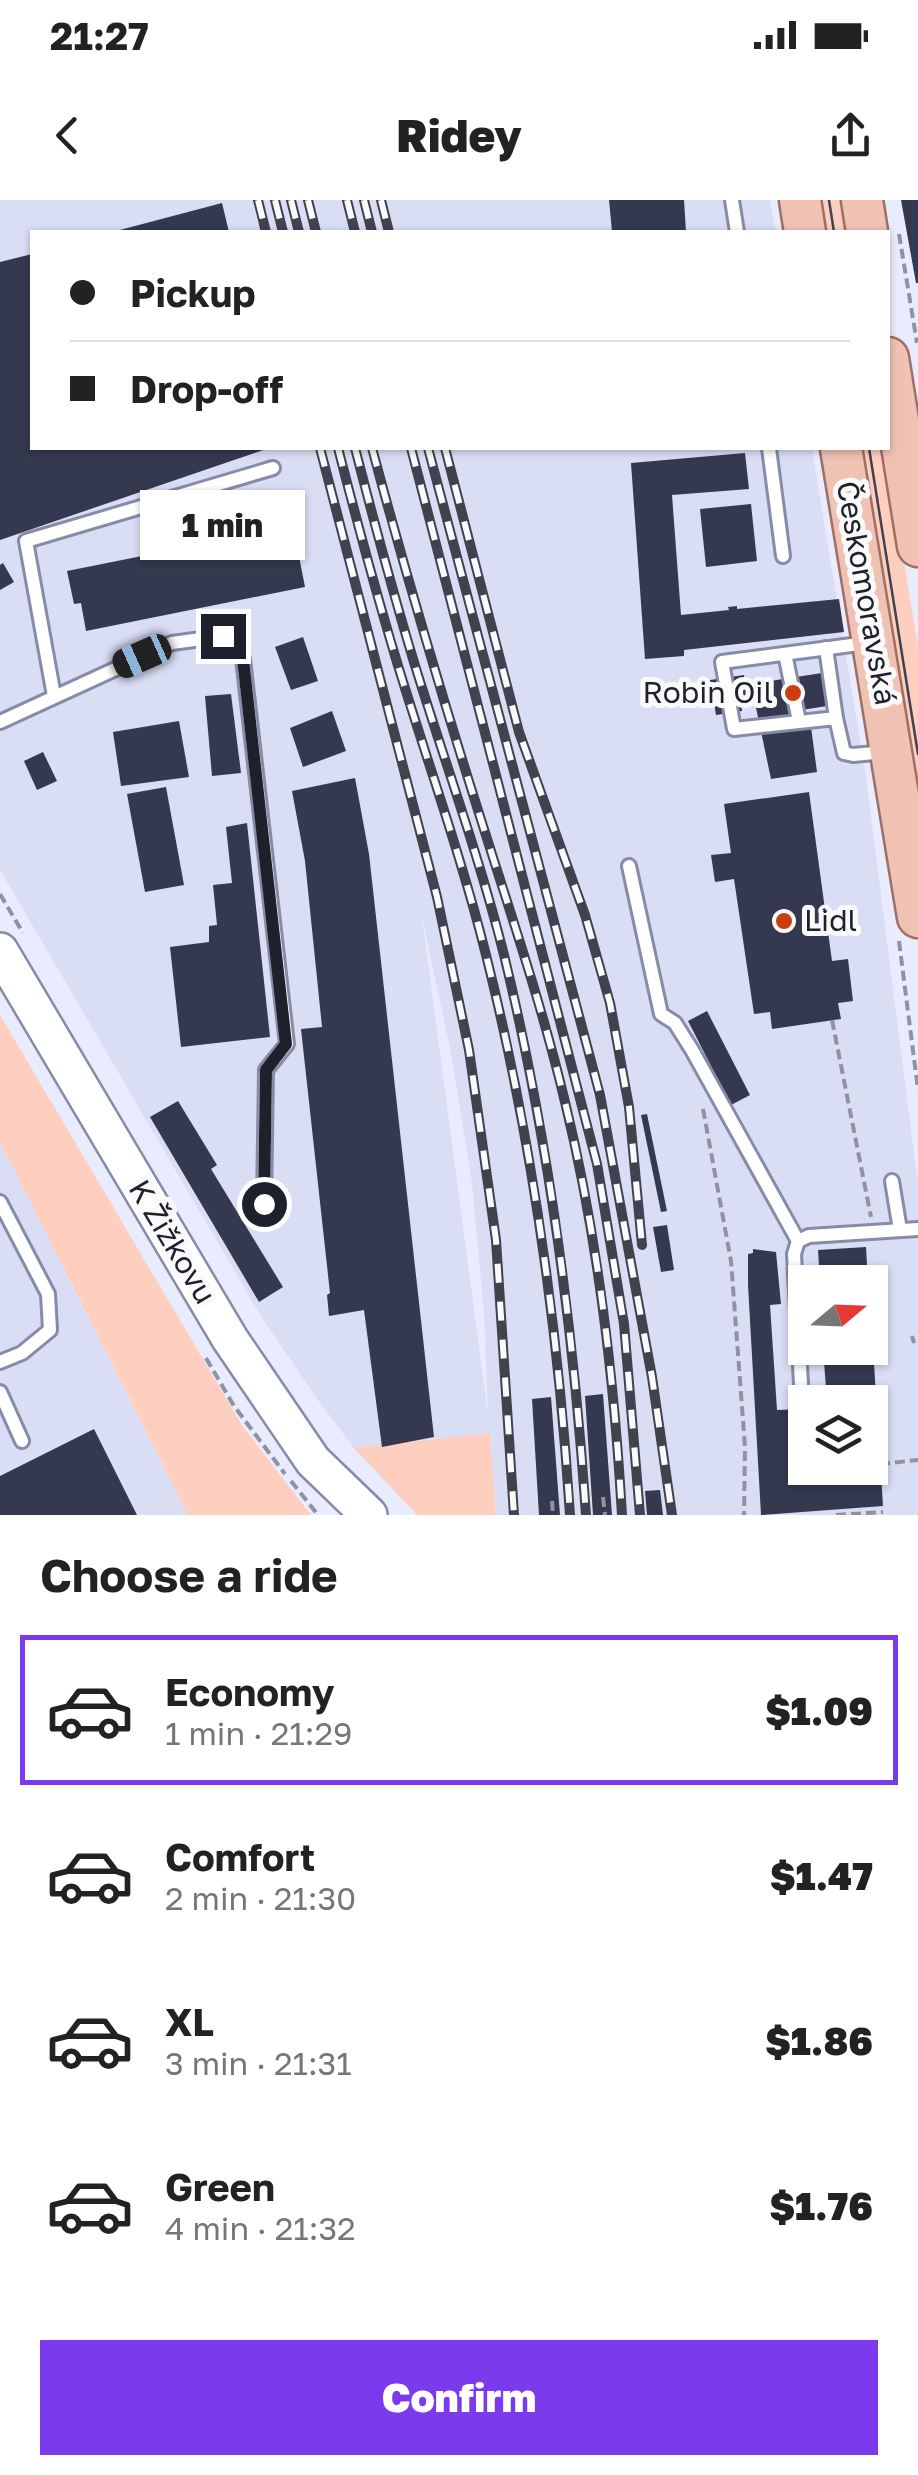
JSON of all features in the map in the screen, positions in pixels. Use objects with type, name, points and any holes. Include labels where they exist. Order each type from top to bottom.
[{"type":"main road","points":[[800,200],[805,230]]},
{"type":"main road","name":"Českomoravská","points":[[890,384],[918,546]]},
{"type":"main road","name":"Českomoravská","points":[[842,450],[918,917]]},
{"type":"main road","name":"K Žižkovu","points":[[0,951],[230,1339],[313,1461],[369,1515]]},
{"type":"lane","points":[[732,200],[738,230]]},
{"type":"lane","points":[[770,450],[783,556]]},
{"type":"lane","points":[[54,696],[26,542],[273,468]]},
{"type":"lane","points":[[0,722],[172,643],[223,636],[243,659],[286,1044],[266,1070],[264,1204]]},
{"type":"lane","points":[[836,718],[734,728],[722,662],[875,641]]},
{"type":"lane","points":[[826,648],[844,752],[853,755],[892,751]]},
{"type":"lane","points":[[785,654],[799,722]]},
{"type":"lane","points":[[629,866],[661,1014],[675,1023],[692,1050],[798,1242]]},
{"type":"lane","points":[[892,1181],[900,1230]]},
{"type":"lane","points":[[0,1202],[48,1294],[50,1330],[22,1353],[0,1362]]},
{"type":"lane","points":[[801,1384],[794,1254],[798,1242],[809,1236],[918,1229]]},
{"type":"lane","points":[[0,1392],[22,1441]]},
{"type":"path","points":[[890,264],[918,351]]},
{"type":"path","points":[[832,1020],[871,1216],[897,1212]]},
{"type":"path","points":[[703,1108],[732,1260],[745,1447],[744,1515]]},
{"type":"path","points":[[912,1336],[914,1343]]},
{"type":"path","points":[[888,1463],[918,1460]]},
{"type":"path","points":[[604,1497],[605,1515]]},
{"type":"path","points":[[552,1501],[553,1515]]},
{"type":"path","points":[[836,1515],[884,1512]]},
{"type":"shaded area","points":[[0,200],[770,200],[776,230],[30,230],[30,450],[812,450],[866,777],[918,1185],[918,1515],[496,1515],[490,1433],[354,1448],[262,1318],[0,870]],"holes":[[[422,917],[451,1053],[472,1184],[484,1313],[488,1415]]]},
{"type":"shaded area","points":[[814,200],[845,200],[850,230],[819,230]]},
{"type":"shaded area","points":[[855,450],[885,450],[918,646],[918,830]]},
{"type":"shaded area","points":[[0,1015],[243,1427],[311,1515],[188,1515],[0,1142]]},
{"type":"shaded area","points":[[0,1142],[83,1308],[188,1515],[0,1515]]},
{"type":"shaded area","points":[[490,1433],[496,1515],[417,1515],[354,1448]]},
{"type":"building","points":[[609,200],[684,200],[686,230],[612,230]]},
{"type":"building","points":[[901,200],[918,200],[918,283],[916,283]]},
{"type":"building","points":[[222,203],[229,230],[120,230]]},
{"type":"building","points":[[30,254],[30,450],[263,450],[0,540],[0,262]]},
{"type":"building","points":[[745,453],[749,489],[672,495],[681,615],[737,606],[839,599],[844,632],[684,650],[684,656],[645,659],[631,463]]},
{"type":"building","points":[[751,504],[757,561],[706,567],[700,509]]},
{"type":"building","points":[[293,526],[305,587],[86,631],[81,603],[74,604],[67,571]]},
{"type":"building","points":[[3,563],[14,582],[0,590],[0,565]]},
{"type":"building","points":[[303,637],[318,681],[291,690],[275,647]]},
{"type":"building","points":[[822,673],[827,706],[789,712],[792,730],[811,727],[817,772],[771,779],[751,684]]},
{"type":"building","points":[[744,675],[748,702],[741,703],[742,711],[716,715],[710,680]]},
{"type":"building","points":[[231,694],[241,773],[212,776],[205,696]]},
{"type":"building","points":[[332,711],[346,751],[303,767],[290,728]]},
{"type":"building","points":[[179,721],[189,777],[121,786],[113,732]]},
{"type":"building","points":[[43,752],[57,781],[37,790],[24,761]]},
{"type":"building","points":[[355,778],[369,854],[434,1437],[382,1447],[364,1310],[329,1316],[330,1293],[301,1029],[322,1027],[305,861],[292,791]]},
{"type":"building","points":[[166,787],[184,885],[145,892],[127,794]]},
{"type":"building","name":"Lidl","points":[[809,792],[832,961],[848,959],[853,1001],[838,1003],[841,1019],[772,1029],[770,1012],[754,1014],[734,879],[715,882],[711,855],[731,853],[724,804]]},
{"type":"building","points":[[247,823],[270,1037],[181,1047],[170,947],[209,942],[209,926],[217,925],[213,885],[232,883],[226,827]]},
{"type":"building","points":[[707,1011],[750,1095],[731,1105],[688,1021]]},
{"type":"building","points":[[178,1101],[217,1165],[211,1169],[283,1287],[259,1302],[150,1117]]},
{"type":"building","points":[[647,1114],[667,1211],[661,1212],[641,1115]]},
{"type":"building","points":[[667,1225],[674,1270],[661,1272],[653,1227]]},
{"type":"building","points":[[866,1247],[867,1265],[819,1265],[818,1250]]},
{"type":"building","points":[[753,1249],[776,1252],[781,1304],[770,1305],[777,1410],[788,1410],[788,1485],[882,1485],[883,1506],[761,1515],[748,1285],[748,1254]]},
{"type":"building","points":[[824,1365],[874,1365],[875,1385],[826,1385]]},
{"type":"building","points":[[603,1394],[612,1515],[593,1515],[585,1396]]},
{"type":"building","points":[[551,1397],[560,1515],[539,1515],[532,1399]]},
{"type":"building","points":[[94,1429],[137,1515],[0,1515],[0,1476]]},
{"type":"building","points":[[660,1490],[663,1515],[647,1515],[645,1491]]},
{"type":"tram line","points":[[829,200],[834,230]]},
{"type":"tram line","points":[[869,450],[918,754]]},
{"type":"railway","points":[[258,200],[266,230]]},
{"type":"railway","points":[[275,200],[282,230]]},
{"type":"railway","points":[[291,200],[298,230]]},
{"type":"railway","points":[[308,200],[316,230]]},
{"type":"railway","points":[[347,200],[354,230]]},
{"type":"railway","points":[[364,200],[372,230]]},
{"type":"railway","points":[[381,200],[388,230]]},
{"type":"railway","points":[[321,450],[437,897],[469,1050],[496,1240],[514,1515]]},
{"type":"railway","points":[[339,450],[388,633],[466,880],[502,1024],[541,1233],[570,1515]]},
{"type":"railway","points":[[356,450],[413,659],[494,918],[520,1024],[557,1233],[586,1515]]},
{"type":"railway","points":[[373,450],[565,1102],[587,1204],[603,1307],[622,1515]]},
{"type":"railway","points":[[412,450],[597,1164],[624,1324],[640,1515]]},
{"type":"railway","points":[[429,450],[600,1095],[652,1377],[672,1515]]},
{"type":"railway","points":[[446,450],[519,732],[585,915],[610,1003],[629,1107],[642,1245]]},
{"type":"place","name":"Robin Oil","points":[[793,693]]},
{"type":"place","name":"Lidl","points":[[784,921]]},
{"type":"route","points":[[223,636],[243,659],[286,1044],[266,1070],[264,1204]]}]
